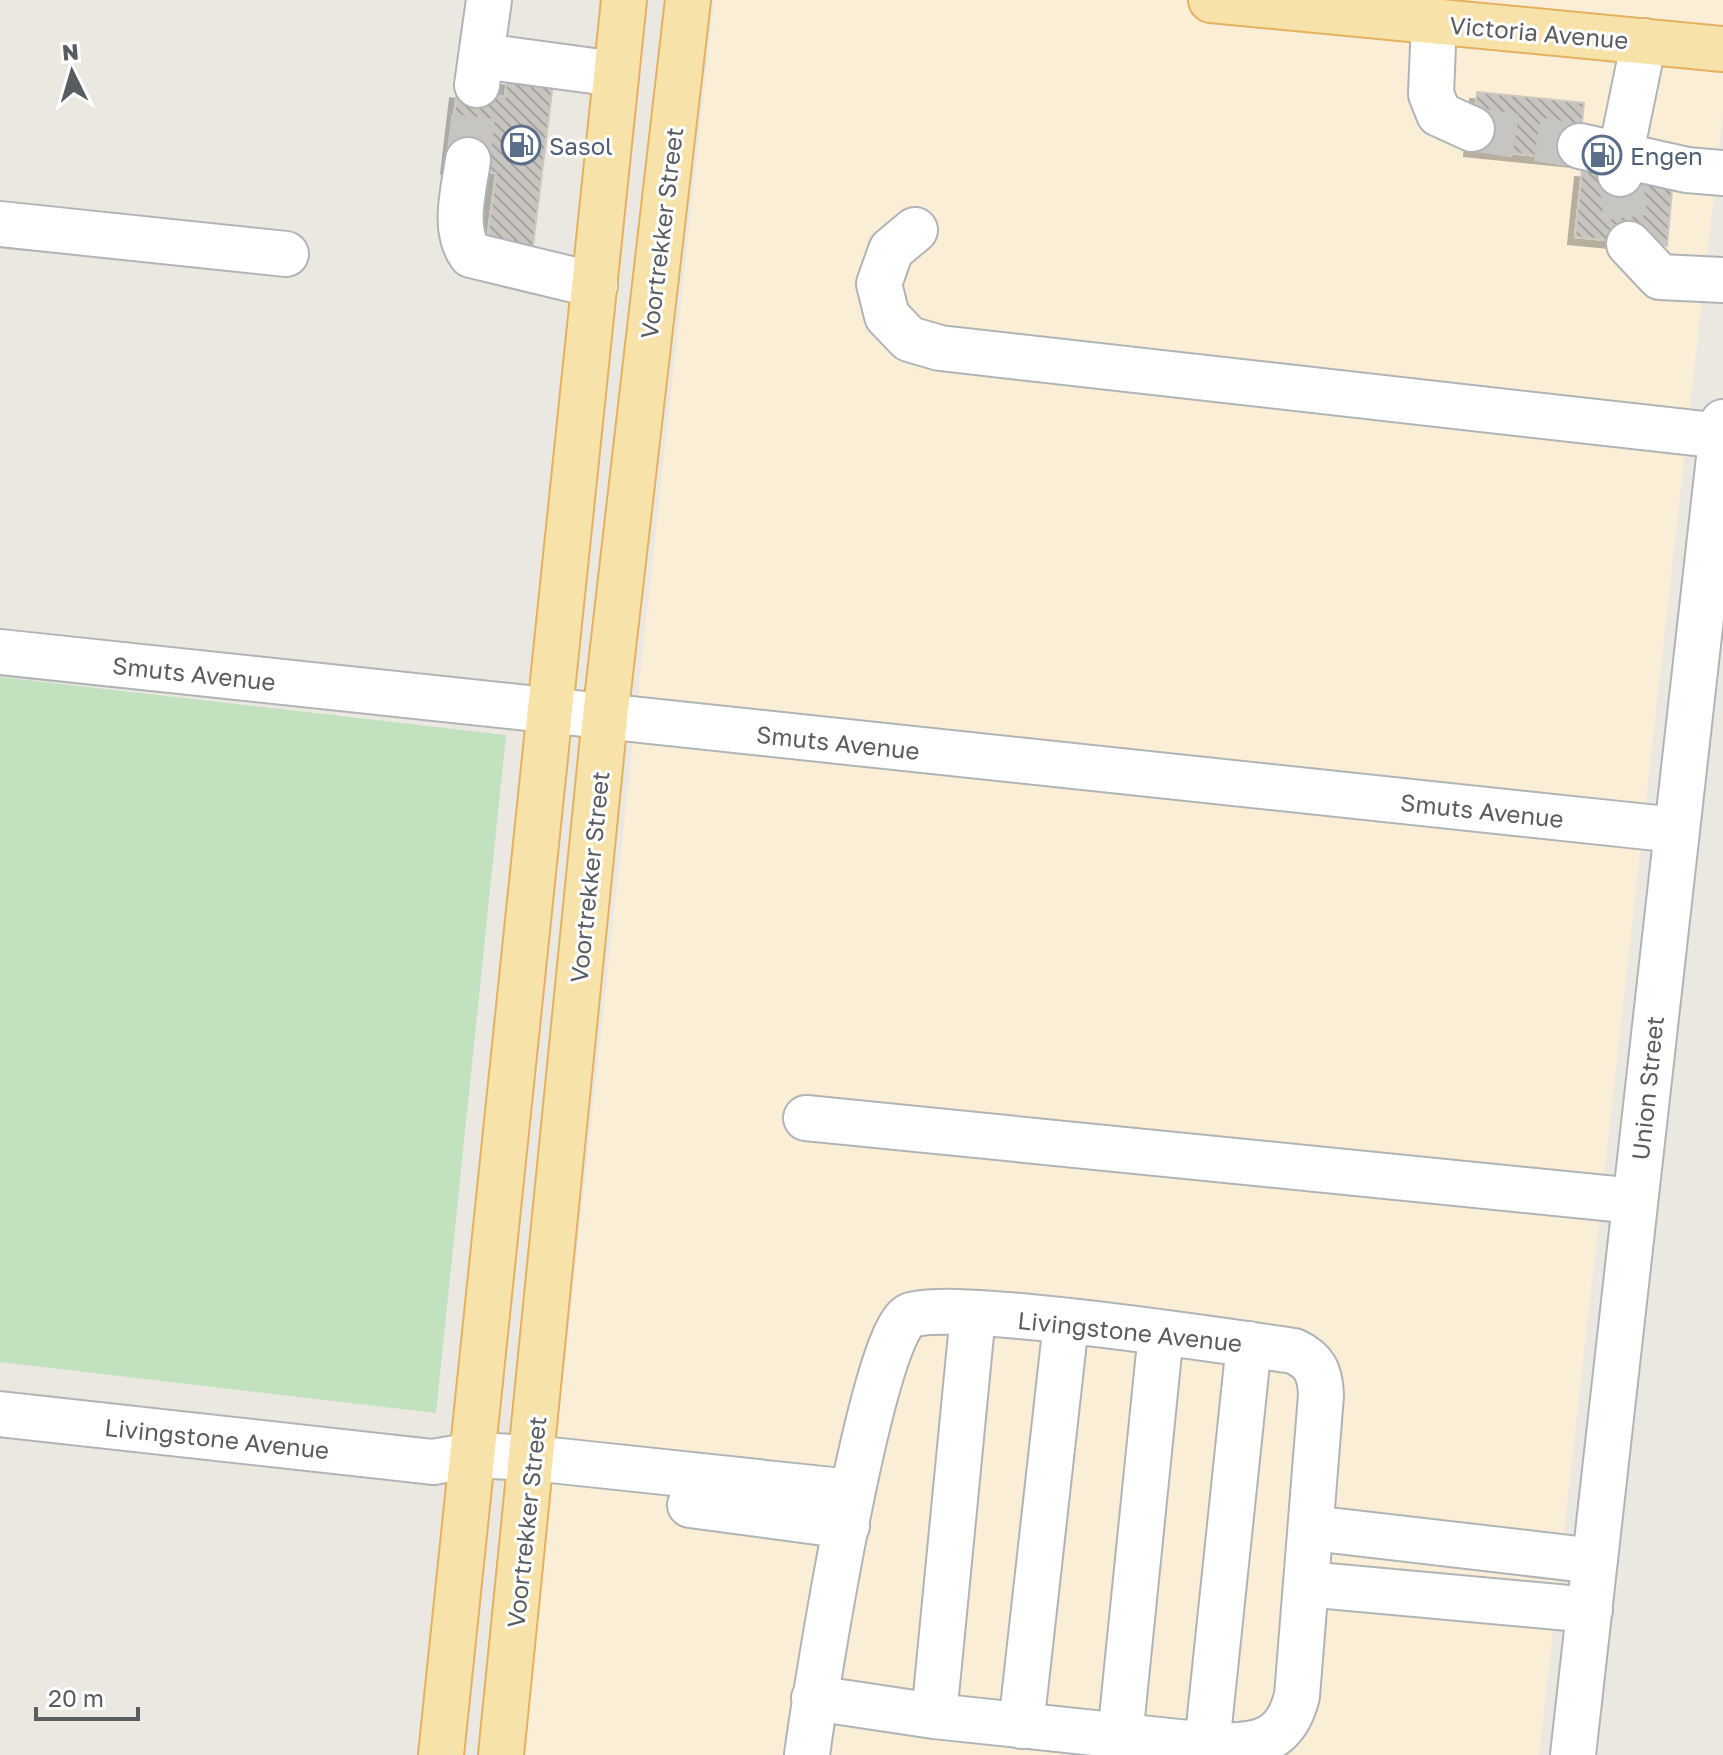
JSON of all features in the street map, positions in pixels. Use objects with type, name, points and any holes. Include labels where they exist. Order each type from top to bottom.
[{"type":"main road","points":[[441,1755],[459,1465],[552,711],[624,0]]},
{"type":"main road","name":"Voortrekker Street","points":[[501,1755],[605,717],[688,0]]},
{"type":"main road","name":"Victoria Avenue","points":[[1211,0],[1723,49]]},
{"type":"street","points":[[489,0],[480,71],[616,74]]},
{"type":"street","points":[[1434,22],[1431,94],[1439,114],[1472,129]]},
{"type":"street","points":[[1644,41],[1607,159],[1723,173]]},
{"type":"street","points":[[468,160],[460,221],[462,243],[471,255],[595,285]]},
{"type":"street","points":[[0,224],[286,254]]},
{"type":"street","points":[[915,230],[891,250],[879,284],[887,316],[909,339],[940,348],[1722,429]]},
{"type":"street","points":[[1629,244],[1660,277],[1723,280]]},
{"type":"street","name":"Union Street","points":[[1573,1755],[1722,429]]},
{"type":"street","name":"Smuts Avenue","points":[[0,652],[1676,830]]},
{"type":"street","points":[[806,1118],[1635,1201]]},
{"type":"street","name":"Livingstone Avenue","points":[[0,1414],[531,1471],[849,1509],[897,1327],[918,1312],[973,1314],[1249,1344],[1294,1351],[1308,1357],[1317,1368],[1321,1395],[1297,1696],[1286,1724],[1264,1741],[1247,1746],[1207,1745],[1120,1737],[934,1716],[814,1698]]},
{"type":"street","points":[[934,1716],[973,1314]]},
{"type":"street","points":[[1021,1726],[1066,1323]]},
{"type":"street","points":[[1120,1737],[1161,1333]]},
{"type":"street","points":[[1207,1745],[1249,1344]]},
{"type":"street","points":[[807,1755],[814,1698],[849,1509]]},
{"type":"street","points":[[1312,1528],[1595,1561]]},
{"type":"street","points":[[1306,1584],[1590,1610]]},
{"type":"shaded area","points":[[714,0],[1723,0],[1723,113],[1539,1755],[522,1755]]},
{"type":"green space","points":[[0,677],[506,735],[436,1413],[0,1362]]},
{"type":"building","points":[[507,78],[553,84],[533,246],[487,240],[496,173],[448,167],[457,91],[505,97]]},
{"type":"building","points":[[1477,92],[1584,103],[1578,160],[1471,149]]},
{"type":"building","points":[[1582,170],[1673,179],[1667,246],[1575,237]]},
{"type":"tunnel","points":[[468,160],[477,85]]},
{"type":"tunnel","points":[[1472,129],[1580,146]]},
{"type":"tunnel","points":[[1620,174],[1629,244]]},
{"type":"place","name":"Sasol","points":[[521,145]]},
{"type":"place","name":"Engen","points":[[1602,155]]}]
